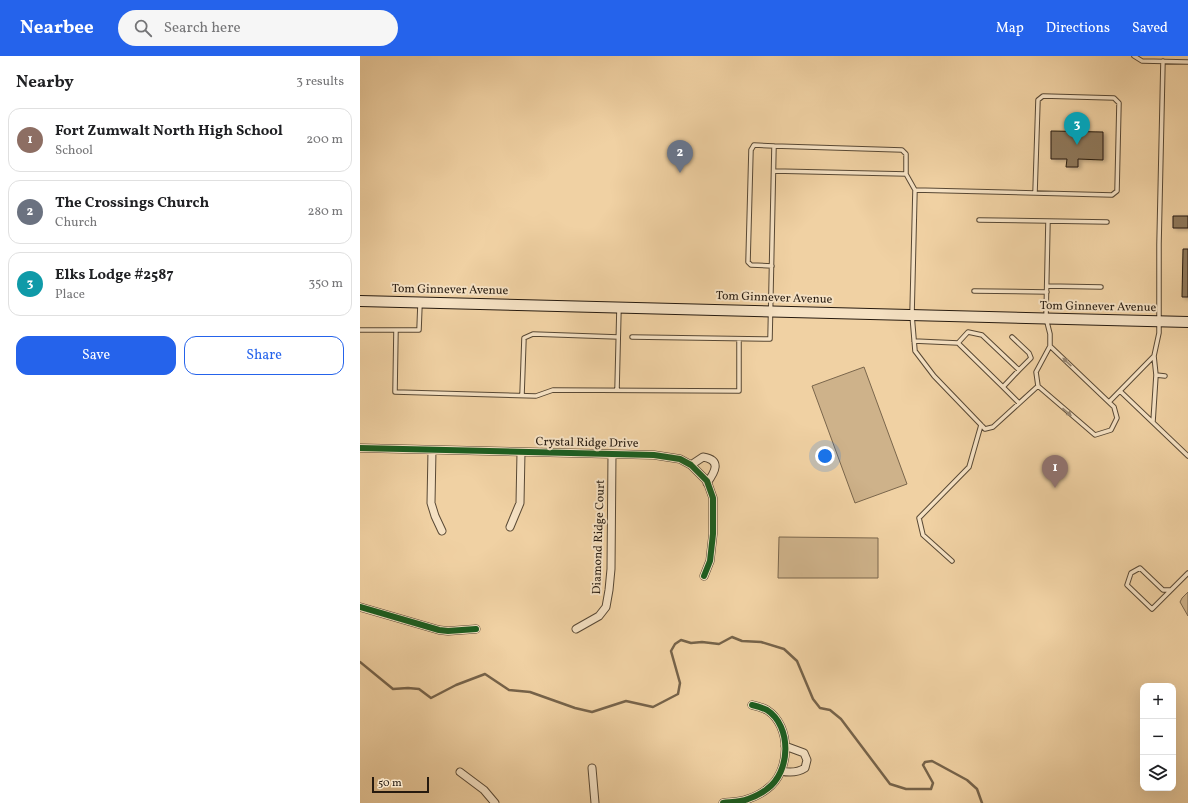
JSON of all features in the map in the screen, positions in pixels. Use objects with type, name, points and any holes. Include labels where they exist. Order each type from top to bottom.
[{"type":"main road","name":"Tom Ginnever Avenue","points":[[360,301],[1188,322]]},
{"type":"street","name":"Crystal Ridge Drive","points":[[360,448],[654,455],[680,460],[691,464]]},
{"type":"street","points":[[432,450],[432,503],[435,516],[442,531]]},
{"type":"street","points":[[510,527],[520,503],[521,452]]},
{"type":"street","name":"Diamond Ridge Court","points":[[576,629],[600,616],[606,607],[609,590],[610,569],[612,454]]},
{"type":"street","points":[[704,576],[710,561],[713,534],[713,498],[707,483],[691,464],[703,457],[712,459],[716,468],[707,483]]},
{"type":"street","points":[[360,607],[448,631],[476,628]]},
{"type":"street","points":[[724,803],[748,799],[768,788],[780,775],[785,760],[785,736],[777,720],[767,710],[752,705]]},
{"type":"street","points":[[781,771],[789,773],[798,772],[805,768],[807,760],[804,753],[785,746]]},
{"type":"street","points":[[592,768],[595,803]]},
{"type":"street","points":[[460,772],[484,790],[495,803]]},
{"type":"lane","points":[[1134,56],[1142,61],[1188,62]]},
{"type":"lane","points":[[1153,422],[1156,375],[1154,356],[1159,333],[1159,223],[1163,61]]},
{"type":"lane","points":[[915,190],[1112,195],[1117,191],[1119,102],[1114,98],[1043,96],[1038,100],[1035,193]]},
{"type":"lane","points":[[772,266],[751,265],[748,262],[751,150],[754,145],[902,150],[906,154],[906,174],[915,190],[912,315],[915,351],[934,376],[985,429],[993,427],[1038,386]]},
{"type":"lane","points":[[632,337],[770,339],[774,146]]},
{"type":"lane","points":[[774,171],[906,174]]},
{"type":"lane","points":[[979,220],[1107,222]]},
{"type":"lane","points":[[1048,221],[1046,318],[1050,334],[1050,346],[1036,372],[1038,386],[1095,435],[1111,430],[1117,418],[1114,407],[1050,346]]},
{"type":"lane","points":[[1047,286],[1101,287]]},
{"type":"lane","points":[[974,291],[1047,292]]},
{"type":"lane","points":[[360,330],[419,330],[420,302]]},
{"type":"lane","points":[[617,390],[620,307]]},
{"type":"lane","points":[[396,330],[395,392],[536,396],[553,390],[739,391],[739,339]]},
{"type":"lane","points":[[958,343],[968,332],[982,335],[1019,370]]},
{"type":"lane","points":[[522,395],[524,338],[533,334],[618,337]]},
{"type":"lane","points":[[1003,387],[1031,358],[1029,353],[1012,337]]},
{"type":"lane","points":[[914,341],[958,343],[1019,403]]},
{"type":"lane","points":[[1109,402],[1154,356]]},
{"type":"lane","points":[[1156,375],[1165,376]]},
{"type":"lane","points":[[1120,391],[1188,456]]},
{"type":"lane","points":[[952,561],[922,534],[919,518],[969,467],[981,425]]},
{"type":"lane","points":[[1171,590],[1164,590],[1140,568],[1131,573],[1127,585],[1152,609],[1171,590],[1188,573]]},
{"type":"shaded area","points":[[864,367],[907,484],[855,503],[812,386]]},
{"type":"shaded area","points":[[779,537],[878,538],[878,578],[778,578]]},
{"type":"shaded area","points":[[1188,592],[1188,616],[1180,602]]},
{"type":"building","points":[[1051,131],[1103,132],[1103,160],[1078,159],[1078,167],[1066,167],[1067,159],[1051,159]]},
{"type":"building","points":[[1173,216],[1188,216],[1188,228],[1173,228]]},
{"type":"building","points":[[1183,249],[1188,249],[1188,297],[1182,297]]},
{"type":"waterway","points":[[360,662],[393,689],[419,689],[431,698],[456,685],[485,674],[509,690],[530,692],[575,708],[592,712],[626,701],[653,707],[678,694],[680,683],[671,651],[675,644],[681,640],[691,643],[702,642],[719,644],[732,637],[742,641],[761,642],[784,649],[797,661],[813,699],[820,708],[830,710],[841,719],[890,784],[906,789],[931,789],[933,783],[923,765],[925,762],[932,761],[967,780],[977,789],[982,803]]},
{"type":"cycle path","points":[[360,448],[654,455],[680,459],[691,465],[707,481],[713,498],[713,534],[710,561],[704,576]]},
{"type":"cycle path","points":[[360,607],[439,630],[448,631],[476,629]]},
{"type":"cycle path","points":[[723,803],[745,800],[755,796],[775,781],[781,772],[785,749],[781,727],[775,717],[767,710],[752,705]]},
{"type":"place","name":"Elks Lodge #2587","points":[[1077,145]]},
{"type":"place","name":"The Crossings Church","points":[[680,173]]},
{"type":"place","name":"Fort Zumwalt North High School","points":[[1055,488]]}]
